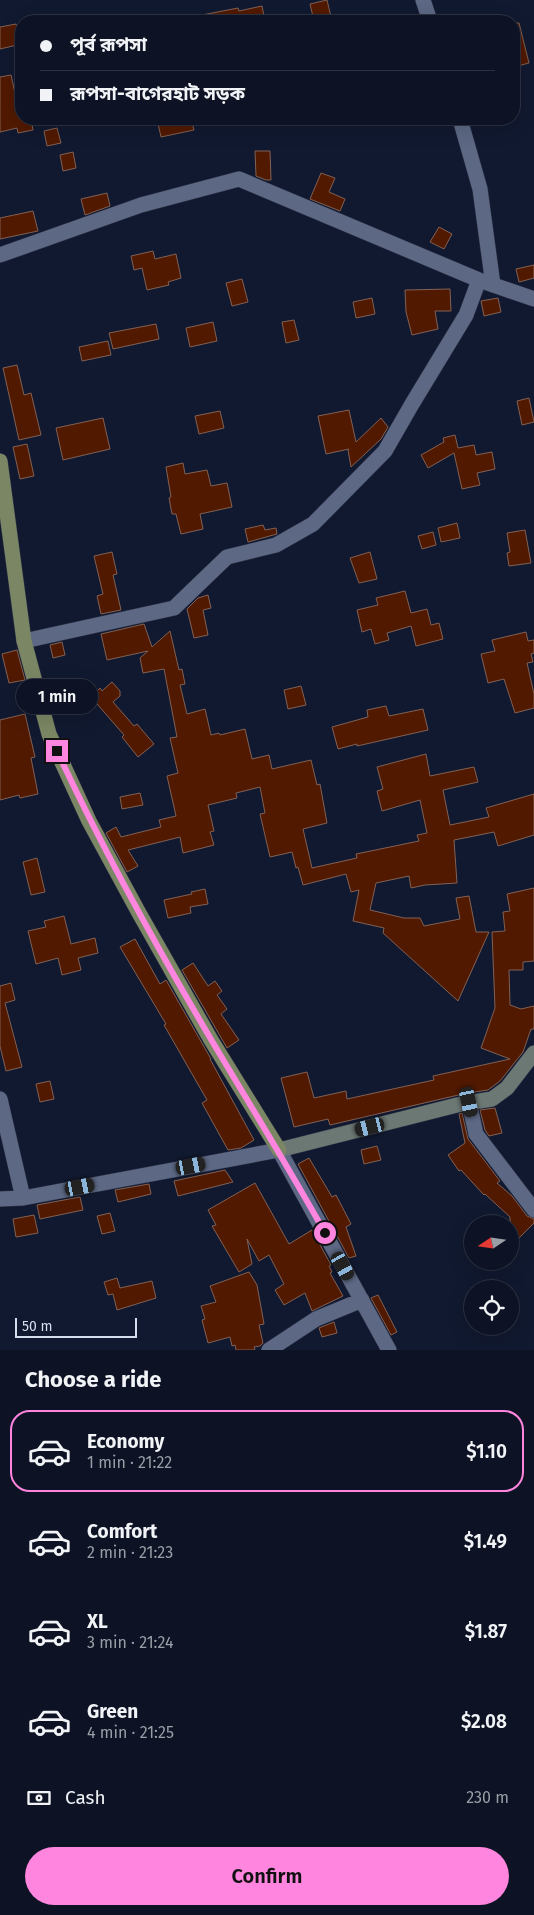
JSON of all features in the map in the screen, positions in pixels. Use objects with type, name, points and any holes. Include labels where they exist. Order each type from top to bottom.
[{"type":"main road","points":[[0,461],[24,641],[49,734],[90,820],[139,913],[279,1150],[469,1102],[492,1099],[507,1088],[534,1053]]},
{"type":"street","points":[[423,0],[428,15]]},
{"type":"street","points":[[24,641],[174,608],[227,558],[276,545],[313,524],[385,451],[486,283],[480,189],[462,125]]},
{"type":"street","points":[[0,256],[141,205],[239,179],[486,283],[534,299]]},
{"type":"street","points":[[0,1099],[23,1198]]},
{"type":"street","points":[[469,1102],[476,1134],[534,1210]]},
{"type":"street","points":[[0,1199],[23,1198],[279,1150],[389,1350]]},
{"type":"street","points":[[269,1350],[316,1319],[362,1300]]},
{"type":"building","points":[[327,0],[331,15],[313,15],[310,4]]},
{"type":"building","points":[[262,6],[264,15],[202,15],[238,8],[239,11]]},
{"type":"building","points":[[15,24],[15,45],[0,49],[0,27]]},
{"type":"building","points":[[520,27],[529,63],[520,65]]},
{"type":"building","points":[[11,75],[15,93],[15,125],[32,125],[33,130],[18,133],[17,128],[0,132],[0,77]]},
{"type":"building","points":[[158,125],[193,125],[194,130],[161,137]]},
{"type":"building","points":[[57,128],[61,143],[47,146],[44,131]]},
{"type":"building","points":[[255,151],[270,151],[271,180],[256,176]]},
{"type":"building","points":[[73,152],[76,168],[63,171],[60,155]]},
{"type":"building","points":[[321,173],[335,178],[329,192],[345,199],[340,211],[310,199]]},
{"type":"building","points":[[107,193],[110,206],[85,215],[81,199]]},
{"type":"building","points":[[33,211],[38,231],[0,239],[0,218]]},
{"type":"building","points":[[439,227],[452,234],[444,249],[430,242]]},
{"type":"building","points":[[153,251],[155,259],[176,254],[181,278],[168,282],[169,285],[147,290],[142,268],[134,270],[131,256]]},
{"type":"building","points":[[534,265],[534,278],[519,282],[516,269]]},
{"type":"building","points":[[242,279],[248,302],[232,306],[226,283]]},
{"type":"building","points":[[450,289],[451,311],[435,311],[438,329],[412,335],[406,312],[405,290]]},
{"type":"building","points":[[372,298],[375,314],[356,318],[353,302]]},
{"type":"building","points":[[498,298],[501,312],[484,316],[481,301]]},
{"type":"building","points":[[294,320],[299,340],[286,343],[282,322]]},
{"type":"building","points":[[213,322],[217,341],[190,347],[186,328]]},
{"type":"building","points":[[156,324],[159,339],[113,349],[109,333]]},
{"type":"building","points":[[108,341],[111,355],[82,361],[79,347]]},
{"type":"building","points":[[17,365],[24,395],[31,393],[41,435],[19,440],[3,368]]},
{"type":"building","points":[[529,398],[534,422],[522,425],[517,401]]},
{"type":"building","points":[[349,410],[356,442],[381,418],[388,427],[381,439],[351,467],[349,449],[326,454],[318,416]]},
{"type":"building","points":[[220,411],[224,428],[199,434],[195,416]]},
{"type":"building","points":[[103,418],[110,449],[63,460],[56,428]]},
{"type":"building","points":[[455,435],[458,448],[474,445],[476,455],[492,452],[495,469],[477,473],[480,485],[462,489],[454,453],[428,468],[421,455],[444,442],[443,438]]},
{"type":"building","points":[[27,444],[34,476],[20,479],[13,447]]},
{"type":"building","points":[[183,463],[185,474],[207,470],[211,486],[227,483],[232,507],[200,514],[203,529],[181,534],[176,514],[172,514],[166,467]]},
{"type":"building","points":[[457,523],[460,538],[441,542],[438,528]]},
{"type":"building","points":[[263,525],[265,530],[276,528],[277,534],[248,542],[245,529]]},
{"type":"building","points":[[525,530],[531,563],[509,566],[507,553],[510,552],[507,533]]},
{"type":"building","points":[[433,532],[436,545],[422,549],[418,536]]},
{"type":"building","points":[[112,552],[117,574],[113,575],[121,610],[101,614],[97,596],[103,594],[94,556]]},
{"type":"building","points":[[370,552],[377,579],[359,583],[350,558]]},
{"type":"building","points":[[405,591],[411,613],[427,609],[431,625],[439,623],[443,639],[416,646],[411,626],[387,633],[389,640],[375,644],[371,629],[362,632],[357,610],[378,605],[376,598]]},
{"type":"building","points":[[208,595],[211,608],[203,610],[208,635],[194,638],[187,609],[198,598]]},
{"type":"building","points":[[144,624],[152,647],[170,631],[179,670],[182,669],[185,684],[180,685],[187,714],[205,709],[211,735],[219,733],[220,735],[245,729],[252,759],[269,755],[272,769],[311,760],[317,785],[320,784],[327,823],[303,829],[312,868],[357,858],[356,854],[419,841],[417,835],[427,833],[420,800],[382,811],[377,791],[383,789],[377,767],[426,754],[430,776],[474,767],[478,782],[443,790],[450,825],[489,817],[486,808],[534,794],[534,835],[498,846],[494,832],[454,840],[457,883],[411,888],[409,876],[376,883],[370,910],[404,918],[420,918],[424,926],[460,919],[456,898],[469,896],[476,932],[489,932],[458,1001],[383,933],[384,928],[353,921],[359,890],[351,892],[346,874],[303,885],[292,852],[270,857],[260,814],[265,813],[260,787],[236,793],[237,798],[208,805],[214,831],[210,832],[214,845],[183,853],[180,837],[128,850],[138,866],[127,872],[106,833],[116,827],[121,837],[161,827],[159,820],[176,816],[167,776],[178,773],[170,738],[177,737],[164,669],[143,673],[140,658],[148,651],[107,660],[101,634]]},
{"type":"building","points":[[526,632],[528,641],[534,640],[534,653],[531,654],[533,662],[527,663],[534,694],[534,708],[515,713],[504,679],[488,683],[481,654],[495,651],[492,640]]},
{"type":"building","points":[[62,642],[65,655],[53,658],[50,645]]},
{"type":"building","points":[[17,650],[25,680],[9,683],[2,654]]},
{"type":"building","points":[[112,682],[120,691],[120,696],[113,702],[134,726],[137,724],[154,744],[138,757],[122,737],[124,735],[91,697],[100,688],[102,691]]},
{"type":"building","points":[[301,686],[306,705],[288,709],[284,690]]},
{"type":"building","points":[[386,706],[389,716],[423,709],[428,730],[338,749],[332,727],[368,717],[367,710]]},
{"type":"building","points":[[25,714],[35,757],[31,758],[38,794],[20,798],[19,795],[0,800],[0,720]]},
{"type":"building","points":[[140,793],[143,805],[122,809],[120,797]]},
{"type":"building","points":[[37,858],[45,892],[31,895],[23,862]]},
{"type":"building","points":[[534,888],[534,961],[523,962],[523,970],[509,970],[510,1005],[521,1009],[534,1006],[534,1029],[531,1029],[523,1052],[500,1081],[488,1090],[467,1093],[330,1125],[328,1119],[294,1127],[281,1078],[307,1072],[314,1098],[346,1091],[347,1099],[434,1080],[433,1076],[510,1059],[481,1048],[495,1008],[492,932],[505,931],[503,912],[510,911],[507,894]]},
{"type":"building","points":[[205,889],[208,904],[190,907],[191,913],[168,918],[164,900]]},
{"type":"building","points":[[64,916],[71,944],[95,938],[98,953],[78,958],[81,970],[62,975],[58,958],[36,964],[28,931],[46,927],[44,921]]},
{"type":"building","points":[[135,939],[160,984],[166,980],[254,1140],[241,1148],[228,1150],[202,1103],[207,1100],[164,1025],[166,1024],[120,947]]},
{"type":"building","points":[[193,963],[208,986],[215,981],[222,991],[217,995],[227,1009],[221,1014],[239,1040],[227,1048],[182,970]]},
{"type":"building","points":[[11,983],[15,1000],[5,1003],[22,1067],[6,1071],[0,1046],[0,986]]},
{"type":"building","points":[[50,1081],[54,1099],[40,1102],[36,1084]]},
{"type":"building","points":[[495,1108],[502,1133],[489,1136],[485,1130],[480,1110]]},
{"type":"building","points":[[462,1113],[468,1139],[500,1181],[497,1183],[512,1196],[527,1216],[534,1219],[534,1223],[519,1238],[519,1215],[508,1215],[484,1195],[461,1170],[459,1171],[448,1155],[465,1143],[459,1114]]},
{"type":"building","points":[[377,1146],[381,1160],[364,1164],[361,1150]]},
{"type":"building","points":[[309,1158],[332,1197],[336,1195],[351,1224],[346,1227],[356,1256],[349,1258],[298,1164]]},
{"type":"building","points":[[225,1170],[233,1182],[178,1196],[174,1181]]},
{"type":"building","points":[[255,1183],[289,1244],[312,1230],[331,1265],[329,1266],[332,1272],[330,1273],[343,1296],[312,1311],[305,1293],[284,1305],[275,1290],[284,1284],[269,1255],[259,1261],[247,1239],[252,1264],[239,1272],[212,1226],[216,1225],[208,1210]]},
{"type":"building","points":[[149,1184],[151,1194],[118,1202],[115,1190]]},
{"type":"building","points":[[80,1197],[83,1210],[40,1219],[37,1205]]},
{"type":"building","points":[[110,1213],[115,1231],[102,1234],[97,1216]]},
{"type":"building","points":[[34,1215],[38,1233],[16,1237],[13,1219]]},
{"type":"building","points":[[249,1272],[257,1285],[264,1324],[259,1325],[263,1343],[260,1346],[254,1347],[255,1350],[236,1350],[235,1345],[232,1346],[230,1337],[208,1343],[202,1320],[205,1319],[201,1306],[216,1302],[210,1286]]},
{"type":"building","points":[[117,1278],[120,1288],[152,1281],[156,1298],[117,1310],[113,1294],[108,1295],[104,1282]]},
{"type":"building","points":[[378,1295],[397,1332],[391,1335],[371,1298]]},
{"type":"building","points":[[334,1322],[337,1333],[322,1337],[319,1328]]},
{"type":"route","points":[[57,751],[90,820],[139,913],[212,1040],[279,1150],[325,1233]]}]
